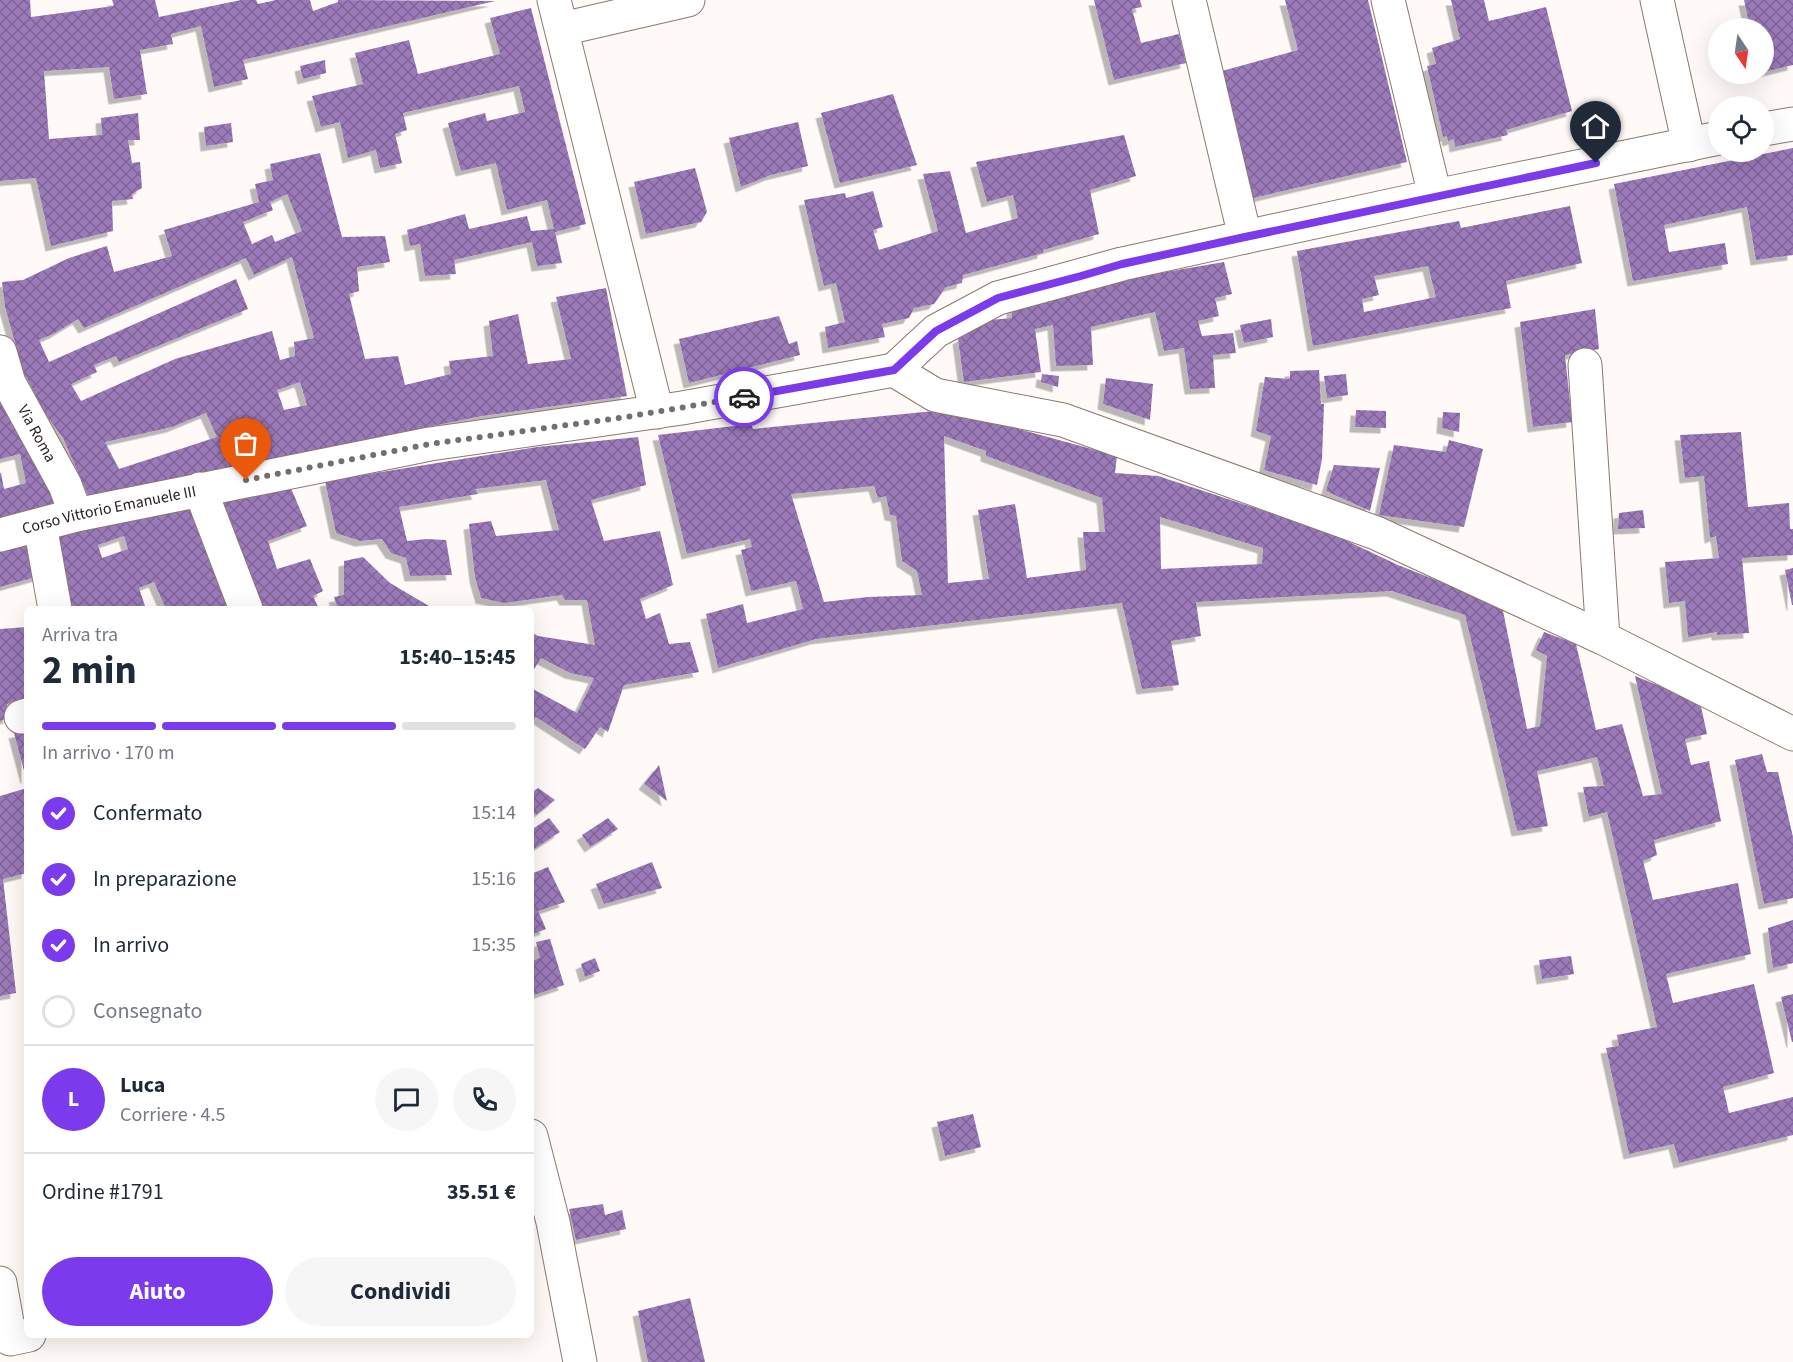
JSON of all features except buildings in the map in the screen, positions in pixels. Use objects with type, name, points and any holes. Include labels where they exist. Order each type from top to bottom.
[{"type":"street","points":[[657,412],[558,15],[688,0]]},
{"type":"street","points":[[1189,0],[1245,237]]},
{"type":"street","points":[[1388,0],[1435,196]]},
{"type":"street","points":[[1657,0],[1704,142],[1435,196],[1122,264],[998,298],[936,331],[894,370],[935,395],[1063,420],[1376,532],[1602,638],[1793,734]]},
{"type":"street","points":[[1774,127],[1793,124]]},
{"type":"street","name":"Via Roma","points":[[0,352],[9,382],[65,485],[76,515]]},
{"type":"street","points":[[1585,365],[1602,638]]},
{"type":"street","name":"Corso Vittorio Emanuele III","points":[[0,535],[76,515],[430,444],[657,412],[894,370]]},
{"type":"street","points":[[200,489],[245,606]]},
{"type":"street","points":[[40,525],[54,606]]},
{"type":"street","points":[[534,1160],[542,1225],[580,1362]]},
{"type":"street","points":[[0,1283],[10,1339],[24,1336]]},
{"type":"way so far","points":[[246,480],[430,444],[626,417],[744,397]]},
{"type":"route","points":[[744,397],[894,370],[936,331],[998,298],[1122,264],[1596,163]]}]
